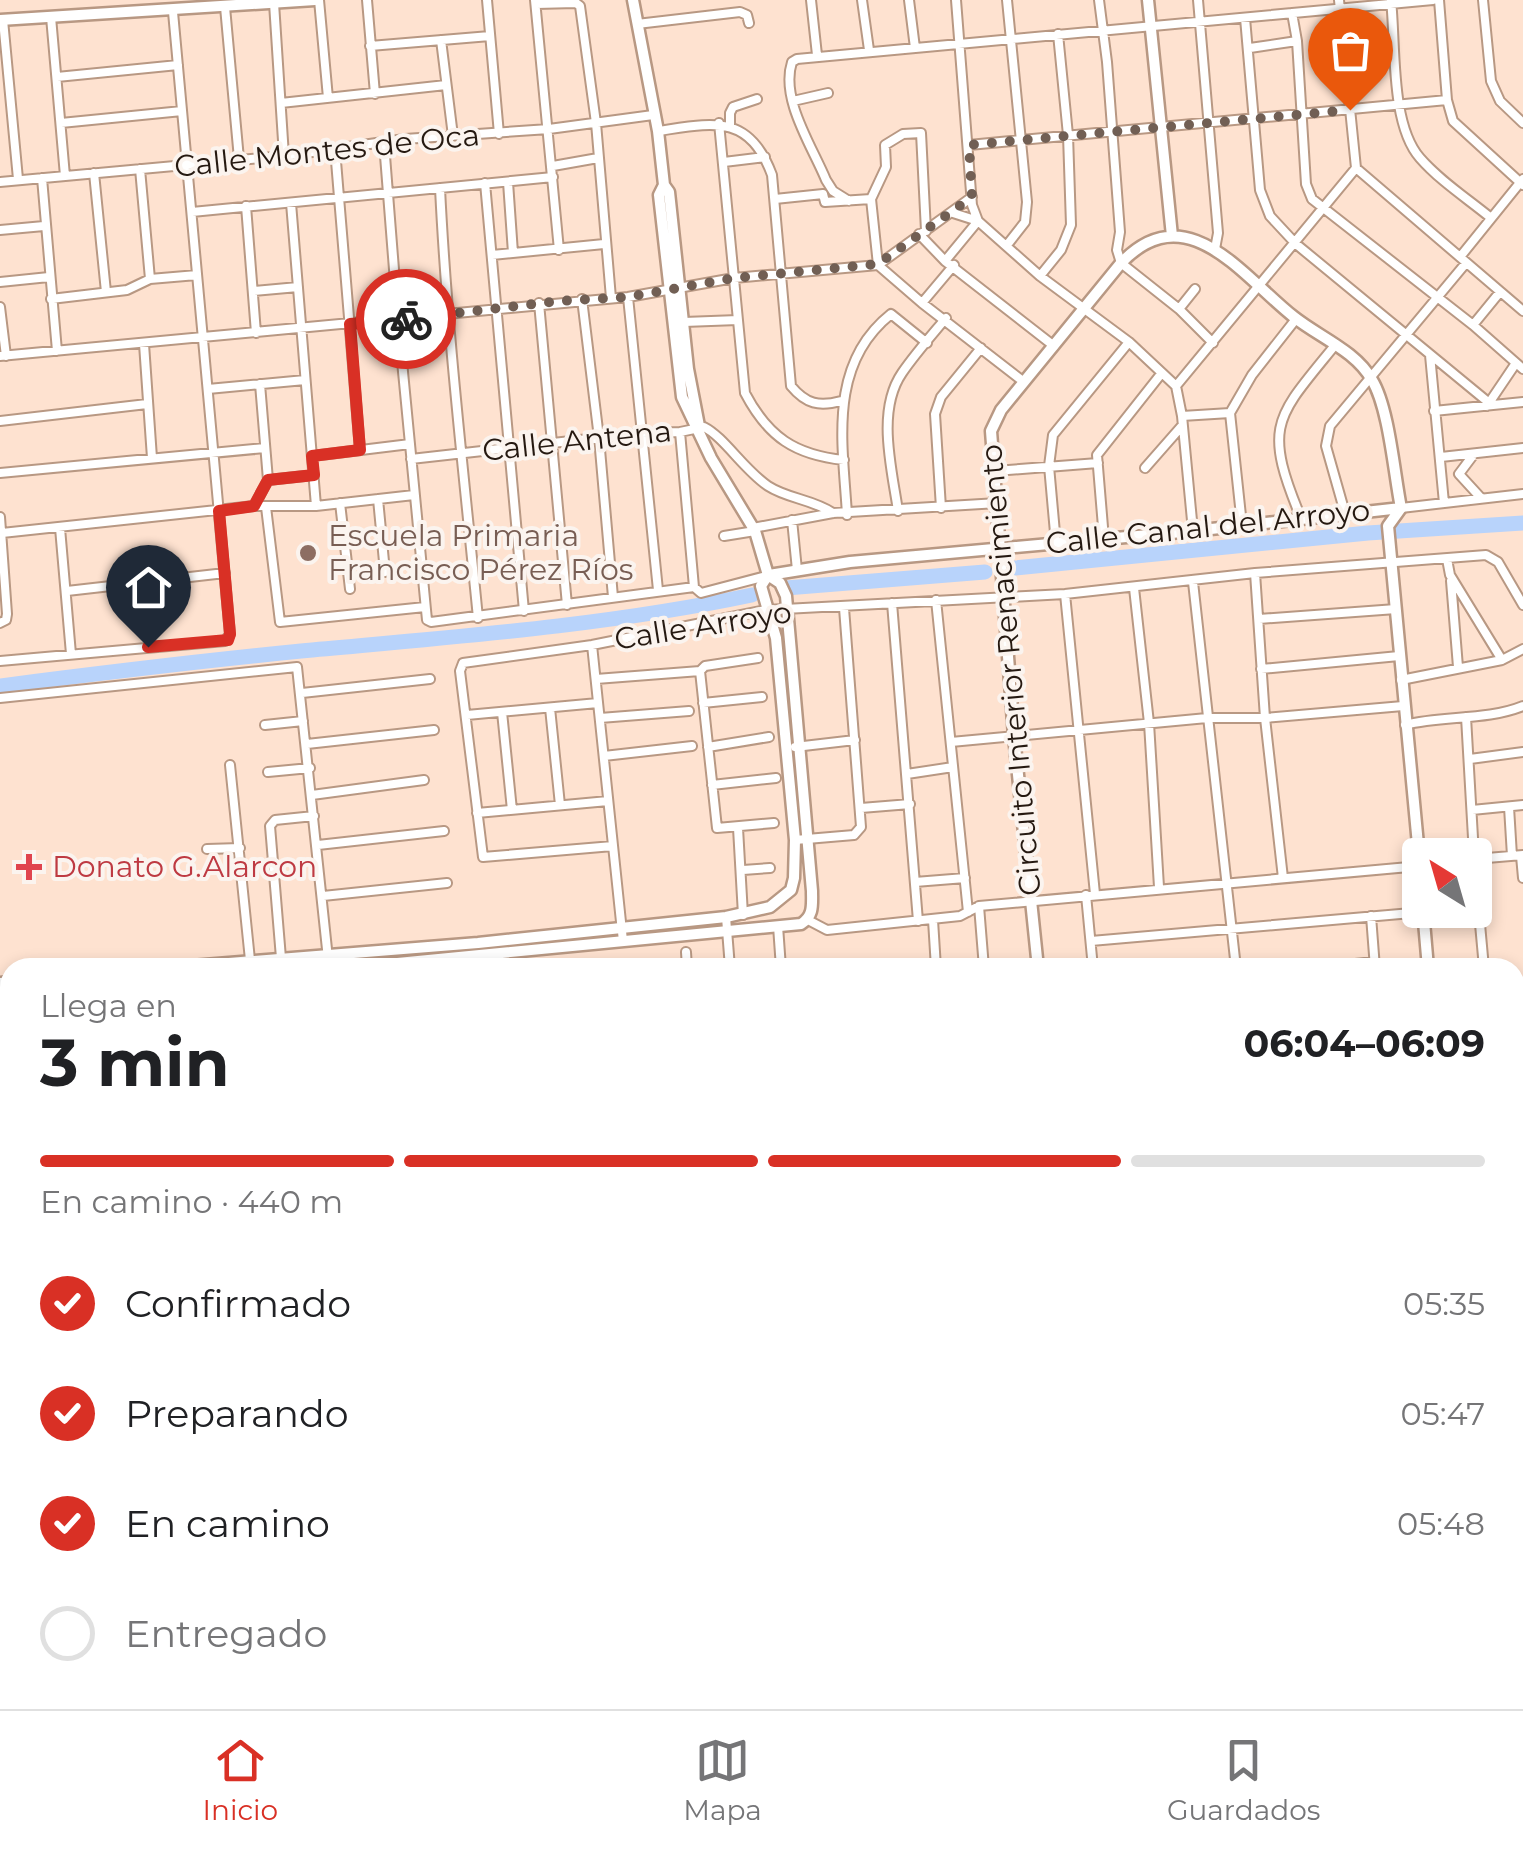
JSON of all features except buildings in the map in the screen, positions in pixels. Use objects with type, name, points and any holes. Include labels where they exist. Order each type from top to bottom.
[{"type":"main road","points":[[2,20],[317,0]]},
{"type":"main road","points":[[633,0],[658,132],[664,185],[660,195],[684,322],[698,430]]},
{"type":"main road","points":[[1148,0],[1172,236],[1200,240],[1215,249],[1296,319],[1336,344],[1370,375],[1380,396],[1401,508],[1388,526],[1417,838]]},
{"type":"main road","name":"Circuito Interior Renacimiento","points":[[1037,958],[1014,736],[991,431],[1001,410],[1121,263],[1146,244],[1172,236]]},
{"type":"main road","points":[[415,958],[571,934],[744,915],[770,907],[791,890],[796,840],[786,596],[780,582],[768,575],[754,529],[682,397],[676,289]]},
{"type":"main road","name":"Calle Canal del Arroyo","points":[[768,575],[1000,547],[1401,508]]},
{"type":"main road","points":[[281,958],[571,947],[801,924],[808,920],[812,892],[808,839],[776,638],[761,586],[768,575]]},
{"type":"main road","points":[[795,863],[810,862]]},
{"type":"main road","points":[[791,890],[812,892]]},
{"type":"main road","points":[[1424,928],[1427,958]]},
{"type":"main road","points":[[571,934],[571,947]]},
{"type":"street","points":[[124,0],[124,14]]},
{"type":"street","points":[[317,0],[328,98]]},
{"type":"street","points":[[367,0],[374,94]]},
{"type":"street","points":[[487,0],[499,134]]},
{"type":"street","points":[[811,0],[817,55]]},
{"type":"street","points":[[862,0],[869,50]]},
{"type":"street","points":[[909,0],[916,48]]},
{"type":"street","points":[[956,0],[972,197],[978,221]]},
{"type":"street","points":[[1007,0],[1026,215],[1008,245]]},
{"type":"street","points":[[1099,0],[1121,263],[1213,343]]},
{"type":"street","points":[[1198,0],[1218,233],[1215,249]]},
{"type":"street","points":[[850,201],[833,191],[826,180],[792,100],[792,62],[817,55],[1245,18],[1340,4],[1436,0],[1447,100],[1454,121],[1522,182],[1326,436],[1346,513]]},
{"type":"street","points":[[1484,0],[1490,81],[1500,100],[1523,122]]},
{"type":"street","points":[[559,250],[536,2],[578,3],[596,123],[610,298]]},
{"type":"street","points":[[1391,2],[1406,132],[1417,155],[1491,218]]},
{"type":"street","points":[[274,3],[284,156]]},
{"type":"street","points":[[1176,386],[1356,168],[1340,4]]},
{"type":"street","points":[[225,7],[239,159]]},
{"type":"street","points":[[0,661],[228,640],[226,573],[173,12]]},
{"type":"street","points":[[637,24],[740,12],[747,15],[749,23]]},
{"type":"street","points":[[1292,13],[1308,192],[1324,210],[1520,366],[1488,404]]},
{"type":"street","points":[[50,16],[65,176]]},
{"type":"street","points":[[1245,18],[1263,202],[1296,244],[1488,404]]},
{"type":"street","points":[[2,20],[4,82],[14,129],[18,180]]},
{"type":"street","points":[[1040,276],[1061,250],[1071,226],[1068,136],[1058,34]]},
{"type":"street","points":[[370,46],[490,36]]},
{"type":"street","points":[[441,40],[453,136]]},
{"type":"street","points":[[1250,48],[1297,41]]},
{"type":"street","points":[[58,77],[178,65]]},
{"type":"street","points":[[281,103],[446,85]]},
{"type":"street","points":[[792,100],[828,93]]},
{"type":"street","points":[[730,126],[733,107],[757,98]]},
{"type":"street","points":[[969,145],[1447,100]]},
{"type":"street","points":[[61,123],[182,111]]},
{"type":"street","name":"Calle Montes de Oca","points":[[0,182],[549,129],[653,115]]},
{"type":"street","points":[[719,123],[745,394],[759,417],[792,446],[814,457],[844,460]]},
{"type":"street","points":[[658,132],[719,123],[742,131],[766,157],[775,198],[791,386],[811,403],[824,406],[842,402]]},
{"type":"street","points":[[0,130],[14,129]]},
{"type":"street","points":[[1024,382],[878,264],[871,200],[886,167],[885,145],[903,134],[921,133],[923,232],[949,263],[1054,346]]},
{"type":"street","points":[[266,507],[280,622],[425,607],[384,143]]},
{"type":"street","points":[[335,149],[360,450]]},
{"type":"street","points":[[724,162],[766,157]]},
{"type":"street","points":[[553,166],[598,158]]},
{"type":"street","points":[[1356,168],[1523,311]]},
{"type":"street","points":[[140,169],[150,278]]},
{"type":"street","points":[[94,173],[106,292]]},
{"type":"street","points":[[192,212],[553,177]]},
{"type":"street","points":[[42,178],[57,351]]},
{"type":"street","points":[[508,182],[513,253]]},
{"type":"street","points":[[486,183],[524,611]]},
{"type":"street","points":[[440,188],[446,315],[478,618]]},
{"type":"street","points":[[775,198],[822,194],[825,202],[871,200]]},
{"type":"street","points":[[0,307],[3,356],[628,297],[734,278],[878,264],[972,197]]},
{"type":"street","points":[[291,203],[316,506]]},
{"type":"street","points":[[246,206],[256,333]]},
{"type":"street","points":[[953,213],[978,221],[1040,276],[1129,342],[1176,386],[1193,531]]},
{"type":"street","points":[[922,303],[978,221]]},
{"type":"street","points":[[0,230],[44,226]]},
{"type":"street","points":[[492,256],[604,244]]},
{"type":"street","points":[[51,299],[137,287],[150,278],[197,276]]},
{"type":"street","points":[[0,282],[49,277]]},
{"type":"street","points":[[253,291],[298,287]]},
{"type":"street","points":[[1179,310],[1195,289]]},
{"type":"street","points":[[1472,325],[1500,292]]},
{"type":"street","points":[[628,297],[658,590]]},
{"type":"street","points":[[582,299],[613,597]]},
{"type":"street","points":[[539,303],[567,605]]},
{"type":"street","points":[[846,515],[842,402],[850,371],[864,344],[890,314],[926,342]]},
{"type":"street","points":[[898,511],[888,437],[892,392],[901,374],[946,318]]},
{"type":"street","points":[[1242,524],[1230,414],[1252,375],[1296,319]]},
{"type":"street","points":[[684,322],[738,320]]},
{"type":"street","points":[[1056,544],[1048,466],[1053,435],[1129,342]]},
{"type":"street","points":[[144,344],[152,458]]},
{"type":"street","points":[[1301,518],[1281,469],[1280,424],[1284,408],[1336,344]]},
{"type":"street","points":[[942,508],[935,414],[940,398],[981,348]]},
{"type":"street","points":[[1430,356],[1444,503]]},
{"type":"street","points":[[1104,539],[1097,454],[1161,374]]},
{"type":"street","points":[[208,389],[305,380]]},
{"type":"street","points":[[254,506],[268,480],[260,384]]},
{"type":"street","points":[[1434,412],[1523,402]]},
{"type":"street","points":[[0,421],[147,404]]},
{"type":"street","points":[[1182,416],[1230,414]]},
{"type":"street","points":[[1145,468],[1182,427]]},
{"type":"street","name":"Calle Antena","points":[[411,459],[709,428],[735,458],[769,486],[790,497],[818,503],[832,514]]},
{"type":"street","points":[[680,432],[694,586]]},
{"type":"street","points":[[312,456],[410,444]]},
{"type":"street","points":[[0,473],[265,448]]},
{"type":"street","points":[[1441,458],[1523,448]]},
{"type":"street","points":[[1443,490],[1474,454]]},
{"type":"street","points":[[995,471],[1098,464]]},
{"type":"street","points":[[1459,474],[1481,498]]},
{"type":"street","points":[[268,480],[314,475]]},
{"type":"street","name":"Calle Canal del Arroyo","points":[[1401,508],[1523,494]]},
{"type":"street","points":[[2,533],[254,506],[316,506],[414,495]]},
{"type":"street","points":[[378,499],[385,572]]},
{"type":"street","points":[[724,536],[832,514],[998,502]]},
{"type":"street","points":[[340,503],[350,590]]},
{"type":"street","points":[[0,517],[7,614],[0,623]]},
{"type":"street","points":[[792,520],[797,570]]},
{"type":"street","points":[[60,528],[71,654]]},
{"type":"street","name":"Calle Canal del Arroyo","points":[[1004,594],[1065,594],[1255,573],[1493,557],[1523,605]]},
{"type":"street","points":[[1447,559],[1458,666]]},
{"type":"street","points":[[67,591],[226,573]]},
{"type":"street","points":[[1255,573],[1265,718],[1283,878]]},
{"type":"street","name":"Calle Canal del Arroyo","points":[[425,607],[431,622],[478,618],[658,590],[694,586],[701,593],[768,575]]},
{"type":"street","points":[[1450,575],[1502,660]]},
{"type":"street","points":[[1193,582],[1234,958]]},
{"type":"street","points":[[1134,588],[1149,723],[1159,888]]},
{"type":"street","name":"Calle Arroyo","points":[[463,690],[463,664],[592,645],[766,610],[844,608],[1004,594]]},
{"type":"street","points":[[1065,594],[1080,729],[1093,958]]},
{"type":"street","points":[[936,600],[968,912]]},
{"type":"street","points":[[892,603],[918,921]]},
{"type":"street","points":[[796,840],[859,832],[861,808],[844,608]]},
{"type":"street","points":[[1259,620],[1396,609]]},
{"type":"street","points":[[592,645],[623,942]]},
{"type":"street","points":[[1401,680],[1502,660],[1523,649]]},
{"type":"street","points":[[1262,670],[1399,656]]},
{"type":"street","points":[[596,679],[701,669],[758,658]]},
{"type":"street","points":[[0,698],[297,667],[328,958]]},
{"type":"street","points":[[701,669],[717,828],[774,823]]},
{"type":"street","points":[[302,693],[430,679]]},
{"type":"street","points":[[449,691],[463,690],[483,857],[613,846]]},
{"type":"street","points":[[703,703],[762,697]]},
{"type":"street","points":[[467,715],[598,703]]},
{"type":"street","points":[[951,742],[1208,718],[1265,718],[1403,706]]},
{"type":"street","points":[[1404,725],[1523,706]]},
{"type":"street","points":[[550,708],[560,805]]},
{"type":"street","points":[[600,718],[689,711]]},
{"type":"street","points":[[502,712],[512,810]]},
{"type":"street","points":[[1466,717],[1473,838]]},
{"type":"street","points":[[265,725],[303,721]]},
{"type":"street","points":[[307,744],[434,730]]},
{"type":"street","points":[[708,747],[769,737]]},
{"type":"street","points":[[793,747],[855,740]]},
{"type":"street","points":[[604,756],[692,746]]},
{"type":"street","points":[[1470,759],[1523,752]]},
{"type":"street","points":[[230,766],[250,958]]},
{"type":"street","points":[[907,774],[953,767]]},
{"type":"street","points":[[268,772],[310,768]]},
{"type":"street","points":[[712,785],[776,778]]},
{"type":"street","points":[[312,795],[424,780]]},
{"type":"street","points":[[477,813],[608,800]]},
{"type":"street","points":[[861,808],[910,804]]},
{"type":"street","points":[[1472,810],[1523,805]]},
{"type":"street","points":[[1509,808],[1523,878]]},
{"type":"street","points":[[281,958],[270,826],[274,820],[314,816]]},
{"type":"street","points":[[738,828],[744,915]]},
{"type":"street","points":[[318,845],[444,831]]},
{"type":"street","points":[[207,849],[240,848]]},
{"type":"street","points":[[1492,857],[1519,856]]},
{"type":"street","points":[[743,870],[770,868]]},
{"type":"street","points":[[808,920],[827,930],[960,916],[979,906],[1402,868]]},
{"type":"street","points":[[915,882],[965,878]]},
{"type":"street","points":[[323,896],[447,883]]},
{"type":"street","points":[[979,906],[983,958]]},
{"type":"street","points":[[1091,941],[1402,913]]},
{"type":"street","points":[[1371,916],[1374,958]]},
{"type":"street","points":[[726,917],[729,958]]},
{"type":"street","points":[[933,920],[935,958]]},
{"type":"street","points":[[778,926],[780,958]]},
{"type":"street","points":[[1480,928],[1483,958]]},
{"type":"street","points":[[686,952],[687,958]]},
{"type":"waterway","points":[[1015,568],[1368,533],[1523,523]]},
{"type":"waterway","points":[[786,588],[985,572]]},
{"type":"waterway","points":[[0,686],[585,623],[752,595]]},
{"type":"way so far","points":[[406,319],[628,297],[734,278],[878,264],[972,197],[969,145],[1350,110]]},
{"type":"place","name":"Escuela Primaria Francisco Pérez Ríos","points":[[308,553]]},
{"type":"place","name":"Donato G.Alarcon","points":[[29,867]]},
{"type":"route","points":[[148,647],[228,640],[219,511],[254,506],[268,480],[314,475],[312,456],[360,450],[350,324],[406,319]]}]
